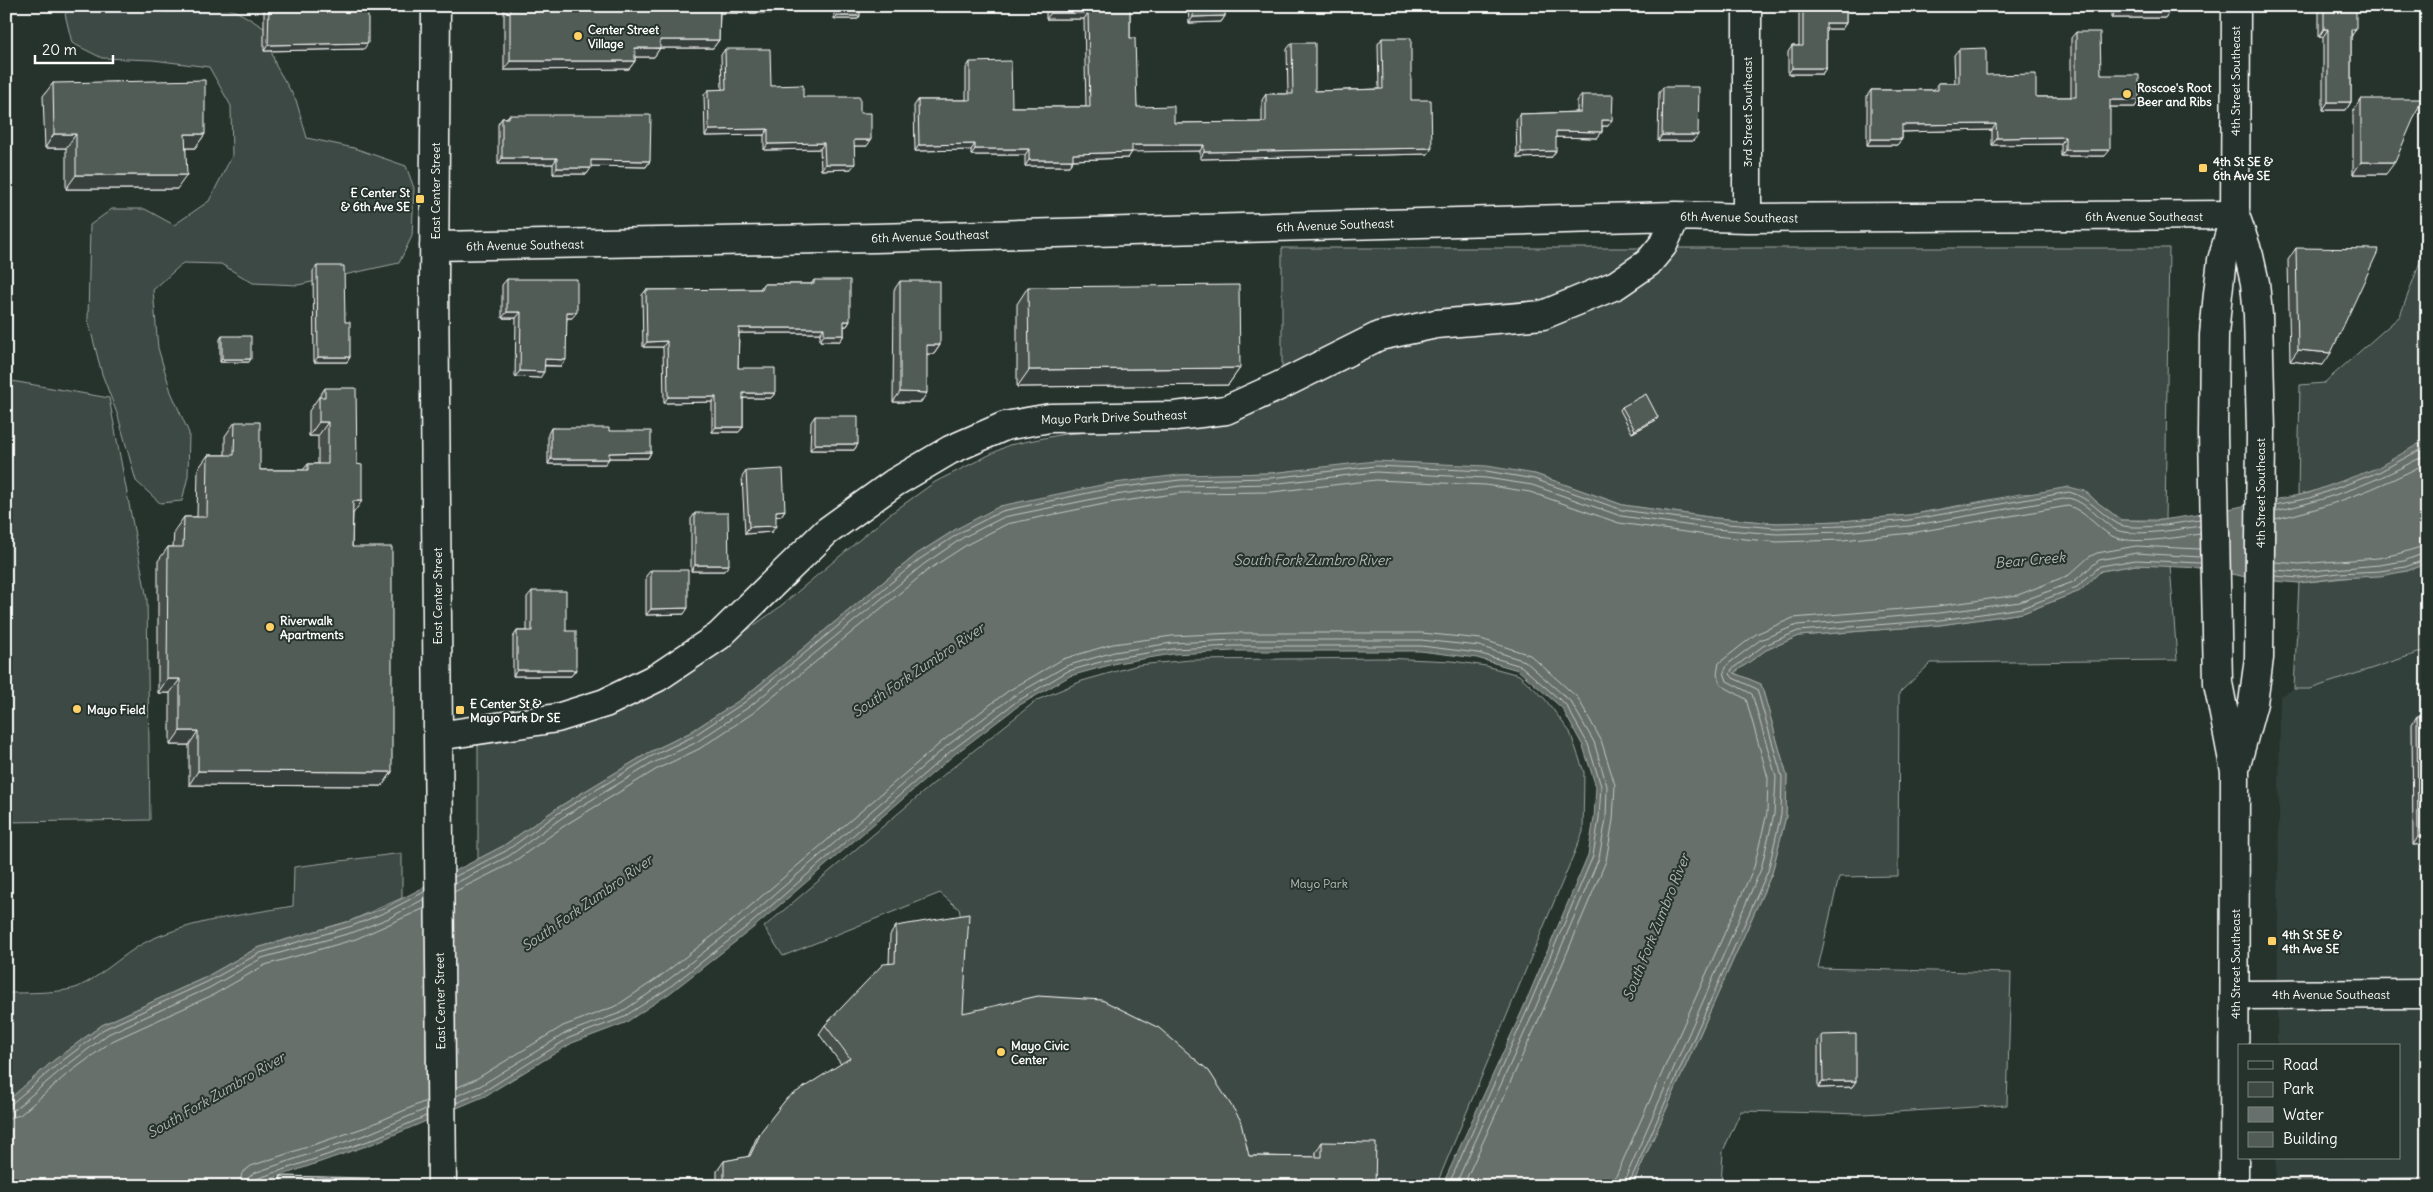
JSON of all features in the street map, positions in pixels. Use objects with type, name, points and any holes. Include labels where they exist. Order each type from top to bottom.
[{"type":"street","name":"East Center Street","points":[[436,6],[434,246],[442,1186]]},
{"type":"street","name":"3rd Street Southeast","points":[[1747,6],[1747,218]]},
{"type":"street","name":"4th Street Southeast","points":[[2234,1186],[2236,995],[2235,771],[2222,708],[2217,658],[2213,433],[2214,335],[2218,293],[2222,260],[2235,215],[2236,6]]},
{"type":"street","name":"6th Avenue Southeast","points":[[434,246],[865,238],[1676,216],[1747,218],[2235,215]]},
{"type":"street","name":"4th Street Southeast","points":[[2235,215],[2249,256],[2255,282],[2258,314],[2261,430],[2259,658],[2253,703],[2235,771]]},
{"type":"street","name":"Mayo Park Drive Southeast","points":[[438,736],[557,718],[605,703],[658,677],[720,636],[826,532],[894,483],[950,450],[1005,426],[1050,418],[1175,416],[1226,410],[1379,336],[1436,324],[1543,314],[1616,285],[1648,263],[1663,245],[1676,216]]},
{"type":"street","name":"4th Avenue Southeast","points":[[2236,995],[2427,994]]},
{"type":"shaded area","points":[[2427,650],[2427,1186],[2276,1186],[2276,1160],[2400,1160],[2400,1044],[2277,1044],[2280,696],[2294,689],[2310,689]]},
{"type":"green space","points":[[74,6],[151,6],[168,12],[176,12],[219,6],[243,15],[264,28],[276,66],[296,100],[307,138],[354,148],[406,166],[414,188],[412,236],[399,263],[298,285],[253,283],[221,264],[183,263],[153,290],[158,348],[171,392],[189,433],[188,476],[182,501],[160,503],[136,481],[118,416],[102,374],[88,320],[90,225],[112,209],[145,209],[174,225],[209,201],[232,156],[231,106],[209,67],[153,60],[102,58],[72,43],[65,14]]},
{"type":"green space","points":[[2427,243],[2427,439],[2401,457],[2348,481],[2298,495],[2300,385],[2324,383],[2400,316]]},
{"type":"green space","points":[[1282,248],[2169,248],[2165,520],[2121,520],[2085,491],[2020,494],[1909,515],[1842,521],[1777,523],[1716,518],[1623,505],[1535,474],[1322,468],[1271,473],[1179,475],[958,528],[917,554],[743,698],[689,733],[648,753],[557,808],[503,846],[478,859],[478,740],[726,645],[777,609],[890,514],[935,482],[1009,445],[1064,434],[1203,424],[1278,404],[1282,369]]},
{"type":"green space","name":"Mayo Field","points":[[6,380],[109,398],[147,599],[150,820],[6,822]]},
{"type":"green space","points":[[2427,563],[2427,650],[2310,689],[2294,689],[2299,583],[2407,571]]},
{"type":"green space","points":[[2136,565],[2170,565],[2177,660],[1931,663],[1899,693],[1898,876],[1839,877],[1818,968],[2011,973],[2007,1105],[1864,1114],[1741,1111],[1723,1151],[1721,1186],[1632,1186],[1772,873],[1786,816],[1787,776],[1761,684],[1734,673],[1766,650],[1799,636],[1940,625],[2023,613],[2080,591],[2101,571]]},
{"type":"green space","name":"Mayo Park","points":[[1383,658],[1452,661],[1486,666],[1519,675],[1545,699],[1570,732],[1584,772],[1583,832],[1436,1186],[1369,1186],[1316,1152],[1315,1166],[1242,1165],[956,1022],[962,923],[959,909],[940,893],[783,956],[764,927],[947,772],[1037,700],[1082,681],[1138,665],[1190,660]]},
{"type":"green space","points":[[402,853],[402,898],[350,921],[257,948],[204,978],[102,1025],[53,1061],[6,1102],[6,993],[53,992],[78,987],[138,947],[159,936],[208,921],[293,906],[294,867]]},
{"type":"water","points":[[2427,439],[2427,563],[2407,571],[2380,576],[2339,578],[2299,583],[2261,580],[2201,568],[2136,565],[2101,571],[2080,591],[2023,613],[1940,625],[1799,636],[1766,650],[1734,673],[1761,684],[1787,776],[1786,816],[1772,873],[1632,1186],[1442,1186],[1522,1011],[1588,855],[1594,818],[1596,787],[1583,746],[1562,708],[1518,670],[1477,658],[1420,651],[1234,651],[1173,654],[1117,663],[1070,676],[1018,706],[955,754],[753,928],[670,993],[625,1023],[572,1043],[485,1096],[372,1144],[251,1186],[6,1186],[6,1102],[53,1061],[102,1025],[204,978],[257,948],[350,921],[384,908],[503,846],[557,808],[648,753],[689,733],[743,698],[917,554],[958,528],[1000,506],[1106,484],[1179,475],[1271,473],[1375,461],[1487,466],[1535,474],[1623,505],[1716,518],[1777,523],[1842,521],[1909,515],[2069,487],[2085,491],[2121,520],[2155,521],[2203,514],[2309,493],[2377,468]]},
{"type":"building","points":[[269,6],[368,6],[368,43],[268,45]]},
{"type":"building","name":"Center Street Village","points":[[510,6],[720,6],[719,40],[660,40],[660,48],[635,48],[635,61],[510,61]]},
{"type":"building","points":[[837,6],[860,6],[860,16],[837,16]]},
{"type":"building","points":[[1050,6],[1130,6],[1130,38],[1135,38],[1137,107],[1174,106],[1174,123],[1266,122],[1266,94],[1293,94],[1292,43],[1315,43],[1315,91],[1383,89],[1382,38],[1411,38],[1411,100],[1431,100],[1432,148],[1204,152],[1204,145],[1132,145],[1132,152],[1073,154],[1073,160],[1029,160],[1029,149],[975,149],[975,144],[919,145],[918,100],[970,100],[970,62],[1011,61],[1012,107],[1090,107],[1088,13],[1051,13]]},
{"type":"building","points":[[1193,6],[1225,6],[1225,16],[1193,17]]},
{"type":"building","points":[[1803,6],[1846,6],[1846,23],[1826,23],[1826,68],[1792,68],[1792,46],[1803,46]]},
{"type":"building","points":[[2115,6],[2169,6],[2169,12],[2115,12]]},
{"type":"building","points":[[2324,6],[2356,6],[2356,29],[2351,29],[2351,102],[2328,102],[2328,29],[2324,29]]},
{"type":"building","points":[[2076,32],[2100,32],[2101,75],[2139,75],[2139,100],[2110,100],[2110,150],[2065,150],[2065,137],[1997,138],[1996,124],[1902,125],[1902,139],[1871,139],[1871,90],[1938,90],[1938,83],[1959,83],[1959,49],[1986,48],[1986,75],[2036,74],[2036,97],[2076,97]]},
{"type":"building","points":[[725,49],[770,49],[771,86],[803,85],[803,97],[860,97],[860,113],[871,113],[871,140],[854,140],[855,164],[825,164],[824,143],[768,144],[768,129],[709,130],[708,90],[726,89]]},
{"type":"building","points":[[205,80],[205,134],[185,134],[187,175],[76,175],[76,134],[54,134],[53,83]]},
{"type":"building","points":[[1663,87],[1699,87],[1698,135],[1662,135]]},
{"type":"building","points":[[1582,95],[1613,95],[1612,120],[1602,120],[1602,132],[1556,131],[1556,151],[1521,152],[1520,114],[1581,112]]},
{"type":"building","points":[[2361,99],[2422,99],[2395,162],[2361,162]]},
{"type":"building","points":[[509,115],[651,115],[650,161],[591,160],[591,168],[557,168],[557,158],[502,158],[502,118],[509,118]]},
{"type":"building","points":[[2296,248],[2379,249],[2331,353],[2298,350]]},
{"type":"building","points":[[317,266],[344,266],[345,322],[350,322],[350,357],[318,357]]},
{"type":"building","points":[[507,279],[577,279],[577,312],[567,312],[566,360],[545,359],[544,372],[520,371],[521,312],[507,312]]},
{"type":"building","points":[[814,280],[850,280],[850,321],[844,321],[844,335],[824,335],[824,328],[739,328],[738,368],[775,368],[775,393],[743,393],[743,427],[716,427],[716,397],[668,397],[667,341],[647,342],[646,290],[763,289],[763,284],[814,284]]},
{"type":"building","points":[[900,281],[940,281],[940,345],[927,345],[927,393],[900,392]]},
{"type":"building","points":[[1239,285],[1240,368],[1029,370],[1028,287]]},
{"type":"building","points":[[222,336],[251,336],[251,359],[222,359]]},
{"type":"building","points":[[325,388],[356,388],[357,464],[362,465],[362,501],[353,501],[352,547],[392,547],[392,772],[198,771],[198,731],[180,731],[180,679],[167,679],[168,547],[183,547],[184,517],[207,517],[208,455],[234,455],[235,422],[260,422],[260,470],[308,470],[308,464],[328,464],[328,422],[319,422],[319,397],[325,397]]},
{"type":"building","points":[[1646,394],[1658,417],[1635,430],[1622,407]]},
{"type":"building","points":[[815,416],[858,416],[858,444],[815,444]]},
{"type":"building","points":[[551,428],[609,428],[609,431],[651,431],[651,452],[609,453],[609,459],[551,459]]},
{"type":"building","points":[[783,469],[785,510],[776,511],[776,526],[749,527],[746,471]]},
{"type":"building","points":[[695,513],[728,513],[729,565],[695,565]]},
{"type":"building","points":[[651,570],[688,570],[688,608],[651,609]]},
{"type":"building","points":[[532,591],[566,591],[566,631],[576,631],[576,670],[517,670],[517,631],[532,631]]},
{"type":"building","points":[[2417,716],[2427,716],[2427,837],[2418,837]]},
{"type":"building","name":"Mayo Civic Center","points":[[969,914],[963,1013],[1038,996],[1102,1000],[1159,1028],[1209,1071],[1240,1119],[1249,1156],[1322,1157],[1322,1142],[1376,1143],[1375,1186],[724,1186],[724,1161],[750,1156],[762,1130],[787,1098],[850,1058],[825,1025],[883,964],[895,963],[896,926]]},
{"type":"building","points":[[1856,1034],[1856,1081],[1823,1081],[1822,1035]]},
{"type":"building","points":[[281,1176],[370,1178],[370,1186],[281,1186]]},
{"type":"building","points":[[2427,1178],[2427,1186],[2298,1186],[2298,1179]]},
{"type":"place","name":"Center Street Village","points":[[578,36]]},
{"type":"place","name":"Roscoe's Root Beer and Ribs","points":[[2127,94]]},
{"type":"place","name":"4th St SE & 6th Ave SE","points":[[2203,168]]},
{"type":"place","name":"E Center St & 6th Ave SE","points":[[420,199]]},
{"type":"place","name":"Riverwalk Apartments","points":[[270,627]]},
{"type":"place","name":"Mayo Field","points":[[77,709]]},
{"type":"place","name":"E Center St & Mayo Park Dr SE","points":[[460,710]]},
{"type":"place","name":"4th St SE & 4th Ave SE","points":[[2272,941]]},
{"type":"place","name":"Mayo Civic Center","points":[[1001,1052]]},
{"type":"water label","name":"South Fork Zumbro River","points":[[1312,560]]},
{"type":"water label","name":"Bear Creek","points":[[2030,560]]},
{"type":"water label","name":"South Fork Zumbro River","points":[[918,670]]},
{"type":"water label","name":"South Fork Zumbro River","points":[[587,903]]},
{"type":"water label","name":"South Fork Zumbro River","points":[[1656,927]]},
{"type":"water label","name":"South Fork Zumbro River","points":[[216,1095]]}]
